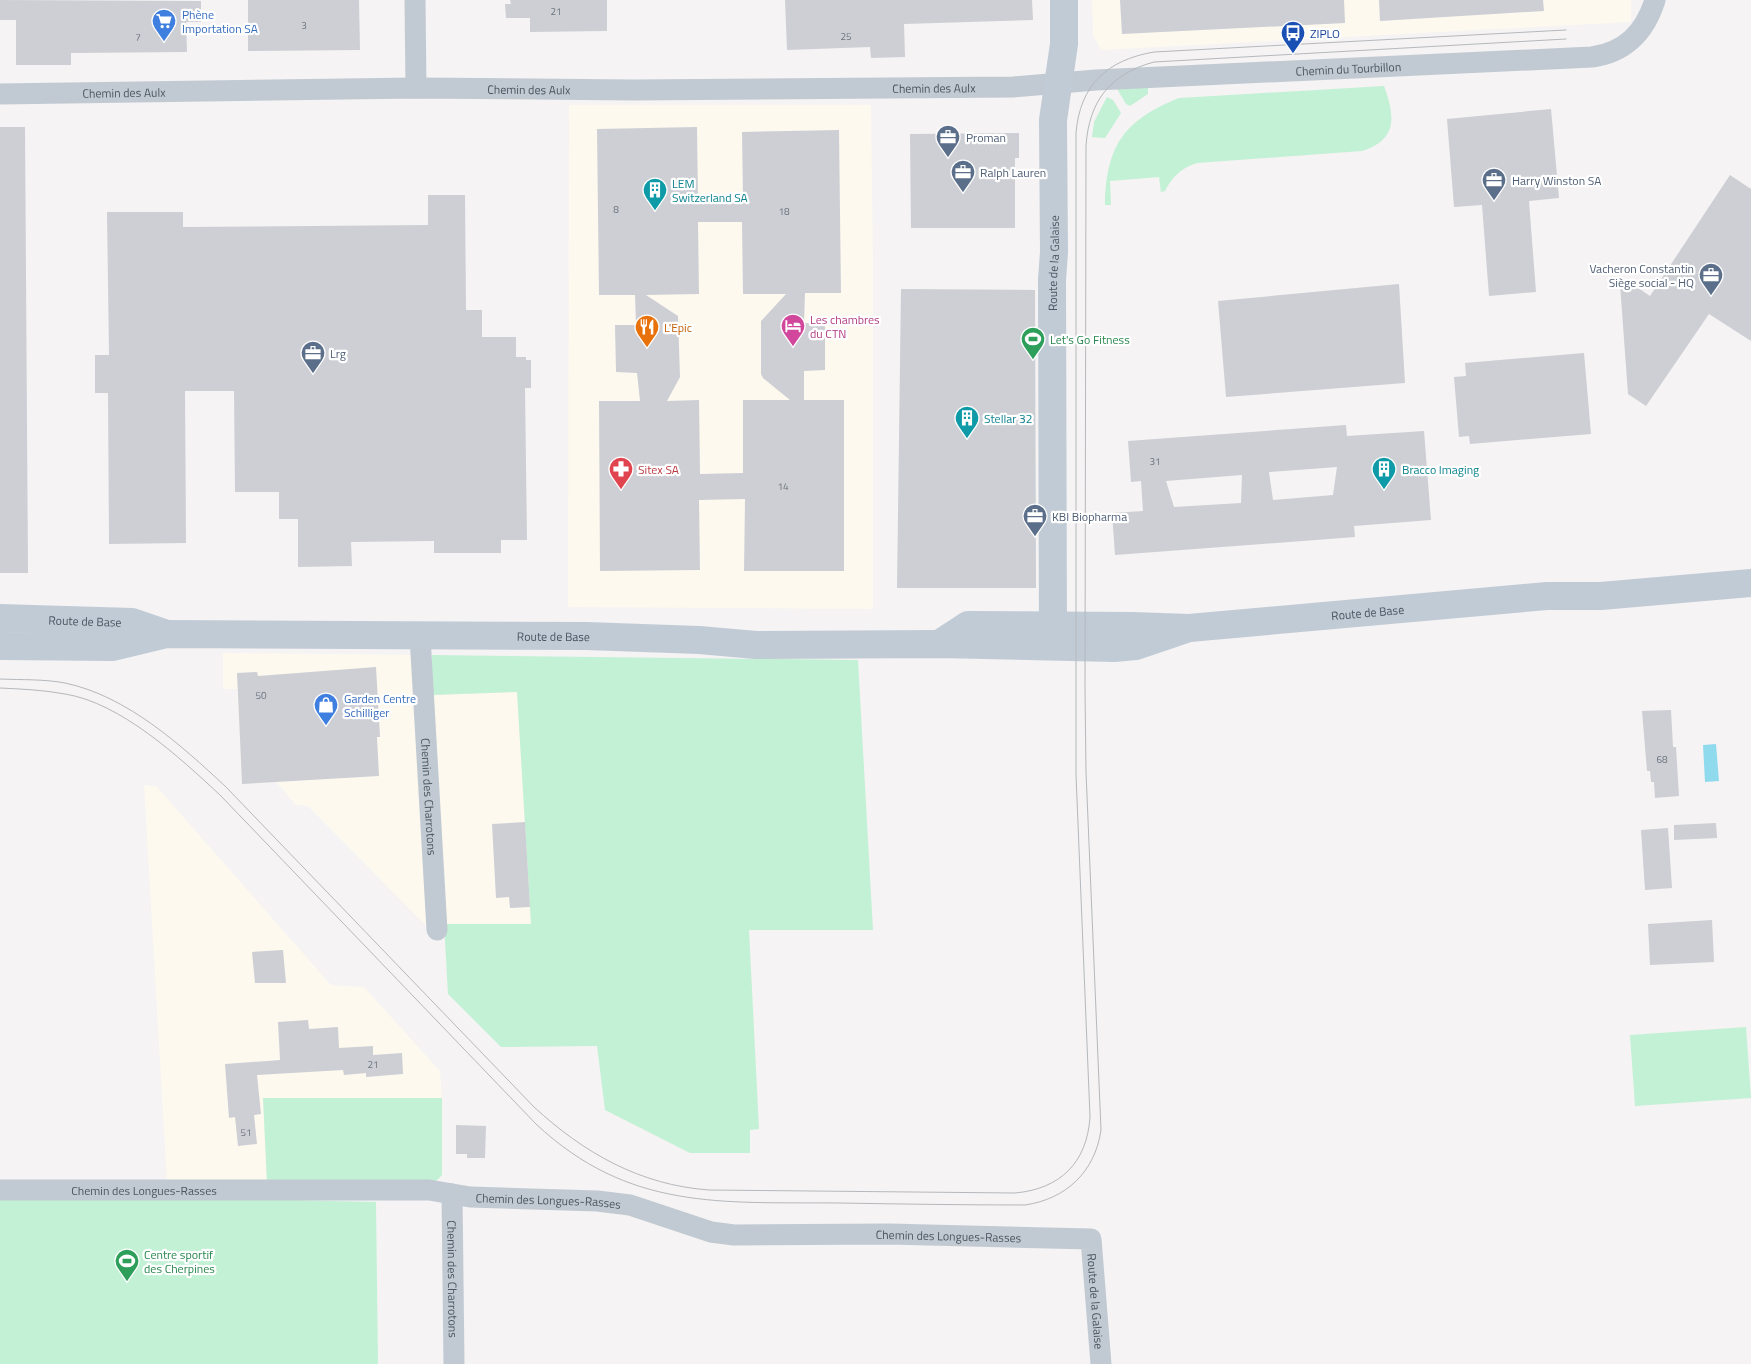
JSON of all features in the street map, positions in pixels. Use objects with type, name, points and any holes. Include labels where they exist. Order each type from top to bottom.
[{"type":"street","points":[[415,0],[416,88]]},
{"type":"street","name":"Route de la Galaise","points":[[1054,636],[1053,120],[1064,44],[1064,0]]},
{"type":"street","name":"Chemin du Tourbillon","points":[[1058,83],[1592,56],[1613,53],[1634,39],[1650,15],[1655,0]]},
{"type":"street","name":"Chemin des Aulx","points":[[0,94],[416,88],[900,89],[1025,87],[1058,83]]},
{"type":"street","name":"Route de Base","points":[[1547,596],[1602,579],[1751,565]]},
{"type":"street","name":"Route de Base","points":[[0,646],[113,647],[167,634],[614,637],[699,640],[756,645],[939,644],[968,625],[1054,636],[1189,628],[1547,596],[1601,596],[1751,583]]},
{"type":"street","name":"Route de Base","points":[[0,618],[132,622],[167,634]]},
{"type":"street","name":"Chemin des Charrotons","points":[[420,636],[437,930]]},
{"type":"street","name":"Chemin des Longues-Rasses","points":[[0,1190],[428,1190],[470,1197],[598,1201],[630,1205],[711,1232],[734,1234],[888,1234],[1091,1238]]},
{"type":"street","name":"Chemin des Charrotons","points":[[452,1194],[454,1364]]},
{"type":"street","name":"Route de la Galaise","points":[[1091,1238],[1101,1364]]},
{"type":"shaded area","points":[[1092,0],[1631,0],[1631,22],[1101,50],[1093,35]]},
{"type":"shaded area","points":[[569,105],[871,105],[873,609],[568,607]]},
{"type":"shaded area","points":[[223,653],[432,655],[432,695],[517,692],[531,924],[445,924],[428,928],[308,806],[296,805],[276,782],[242,784],[237,689],[223,689]]},
{"type":"shaded area","points":[[144,785],[156,786],[331,985],[364,987],[440,1071],[442,1098],[263,1098],[267,1183],[167,1182]]},
{"type":"green space","points":[[1148,84],[1148,94],[1130,106],[1126,104],[1116,87]]},
{"type":"green space","points":[[1384,86],[1390,107],[1391,126],[1388,134],[1374,146],[1362,151],[1197,163],[1178,174],[1165,191],[1161,192],[1159,177],[1110,181],[1111,205],[1105,205],[1109,166],[1114,151],[1132,126],[1160,106],[1179,98]]},
{"type":"green space","points":[[1107,97],[1113,100],[1121,113],[1105,138],[1092,137],[1094,122]]},
{"type":"green space","points":[[432,655],[858,660],[873,930],[749,930],[759,1129],[750,1130],[750,1153],[690,1153],[605,1110],[597,1046],[501,1047],[448,994],[444,924],[531,924],[517,692],[432,695]]},
{"type":"green space","points":[[1746,1027],[1751,1098],[1635,1106],[1630,1035]]},
{"type":"green space","points":[[263,1098],[442,1098],[442,1175],[436,1181],[267,1183]]},
{"type":"green space","name":"Centre sportif des Cherpines","points":[[253,1199],[376,1202],[378,1364],[0,1364],[0,1200]]},
{"type":"water","points":[[1716,744],[1719,781],[1705,782],[1703,745]]},
{"type":"building","points":[[0,0],[201,1],[201,22],[186,22],[187,52],[71,53],[71,65],[16,65],[16,20],[0,20]]},
{"type":"building","points":[[248,0],[359,0],[360,50],[248,51]]},
{"type":"building","points":[[510,0],[607,0],[607,31],[530,32],[530,18],[506,18],[505,4],[511,4]]},
{"type":"building","points":[[785,0],[1032,0],[1033,20],[904,24],[905,57],[871,58],[870,47],[787,50]]},
{"type":"building","points":[[1120,0],[1344,0],[1345,23],[1122,34]]},
{"type":"building","points":[[1379,0],[1543,0],[1544,11],[1380,21]]},
{"type":"building","name":"Harry Winston SA","points":[[1551,109],[1559,198],[1529,201],[1536,292],[1489,296],[1482,205],[1454,207],[1447,119]]},
{"type":"building","points":[[0,127],[25,127],[28,573],[0,573]]},
{"type":"building","points":[[697,127],[698,200],[743,200],[742,132],[839,130],[841,293],[805,293],[804,323],[825,323],[825,370],[804,371],[804,400],[844,400],[844,571],[744,571],[745,499],[699,500],[700,570],[600,571],[599,401],[640,401],[637,373],[616,372],[615,325],[636,325],[635,295],[599,295],[597,129]],"holes":[[[698,222],[742,222],[743,294],[786,294],[761,321],[761,374],[763,378],[790,400],[743,400],[743,473],[700,474],[699,400],[667,401],[680,377],[678,316],[646,295],[699,294]]]},
{"type":"building","name":"Ralph Lauren","points":[[1019,133],[1019,158],[1015,158],[1015,228],[911,228],[910,134]]},
{"type":"building","name":"Vacheron Constantin Siège social - HQ","points":[[1730,175],[1751,189],[1751,341],[1709,314],[1646,406],[1628,394],[1620,284],[1631,283],[1650,296]]},
{"type":"building","name":"Lrg","points":[[428,195],[465,195],[466,310],[482,310],[482,337],[516,337],[516,357],[526,357],[526,360],[531,360],[531,388],[525,388],[527,540],[501,540],[501,553],[434,553],[434,541],[351,542],[352,566],[298,567],[298,519],[279,519],[279,492],[235,492],[234,391],[185,391],[186,543],[109,544],[108,393],[95,393],[95,355],[109,355],[107,212],[183,212],[183,227],[428,225]]},
{"type":"building","points":[[1399,284],[1405,383],[1226,397],[1218,301]]},
{"type":"building","name":"Stellar 32","points":[[901,289],[1035,290],[1036,588],[897,588]]},
{"type":"building","points":[[1584,353],[1591,434],[1470,444],[1469,436],[1459,437],[1454,377],[1466,376],[1465,363]]},
{"type":"building","name":"Bracco Imaging","points":[[1346,425],[1347,436],[1424,431],[1431,520],[1354,526],[1355,537],[1115,555],[1112,513],[1143,511],[1141,481],[1131,482],[1128,441]],"holes":[[[1337,467],[1333,495],[1273,500],[1269,472]],[[1242,475],[1241,503],[1174,507],[1166,481]]]},
{"type":"building","points":[[376,667],[380,737],[377,737],[379,776],[242,784],[237,673],[257,672],[258,676]]},
{"type":"building","points":[[1671,710],[1673,747],[1676,747],[1679,796],[1655,798],[1654,782],[1651,782],[1650,771],[1647,771],[1642,711]]},
{"type":"building","points":[[525,822],[530,907],[510,908],[509,897],[496,898],[492,824]]},
{"type":"building","points":[[1716,823],[1717,838],[1674,840],[1674,825]]},
{"type":"building","points":[[1668,828],[1672,888],[1645,890],[1641,830]]},
{"type":"building","points":[[1712,920],[1714,962],[1650,965],[1648,924]]},
{"type":"building","points":[[283,950],[286,983],[255,983],[252,952]]},
{"type":"building","points":[[308,1020],[309,1029],[338,1027],[339,1048],[373,1046],[373,1055],[402,1053],[403,1074],[366,1077],[366,1073],[344,1075],[343,1070],[257,1075],[261,1114],[254,1115],[257,1144],[238,1146],[235,1117],[229,1118],[225,1064],[280,1060],[278,1022]]},
{"type":"building","points":[[456,1125],[486,1126],[485,1158],[467,1158],[467,1154],[456,1154]]},
{"type":"tram line","points":[[0,679],[41,680],[65,683],[88,689],[131,711],[172,739],[226,787],[534,1107],[573,1139],[614,1164],[636,1174],[660,1181],[684,1187],[709,1190],[1015,1193],[1045,1186],[1068,1171],[1077,1160],[1088,1133],[1090,1117],[1076,775],[1076,133],[1083,101],[1090,88],[1110,68],[1123,61],[1154,52],[1566,30]]},
{"type":"tram line","points":[[0,688],[65,694],[86,699],[128,720],[168,749],[220,795],[536,1124],[571,1152],[606,1173],[642,1187],[678,1196],[716,1201],[1025,1205],[1053,1197],[1065,1190],[1085,1171],[1098,1145],[1101,1130],[1086,772],[1085,689],[1086,146],[1088,130],[1097,103],[1114,82],[1125,74],[1154,62],[1566,39]]},
{"type":"place","name":"Phène Importation SA","points":[[164,42]]},
{"type":"place","name":"ZIPLO","points":[[1293,54]]},
{"type":"place","name":"Proman","points":[[948,158]]},
{"type":"place","name":"Ralph Lauren","points":[[963,193]]},
{"type":"place","name":"Harry Winston SA","points":[[1494,201]]},
{"type":"place","name":"LEM Switzerland SA","points":[[655,211]]},
{"type":"place","name":"Vacheron Constantin Siège social - HQ","points":[[1711,296]]},
{"type":"place","name":"Les chambres du CTN","points":[[793,347]]},
{"type":"place","name":"L'Epic","points":[[647,348]]},
{"type":"place","name":"Let's Go Fitness","points":[[1033,360]]},
{"type":"place","name":"Lrg","points":[[313,374]]},
{"type":"place","name":"Stellar 32","points":[[967,439]]},
{"type":"place","name":"Sitex SA","points":[[621,490]]},
{"type":"place","name":"Bracco Imaging","points":[[1384,490]]},
{"type":"place","name":"KBI Biopharma","points":[[1035,537]]},
{"type":"place","name":"Garden Centre Schilliger","points":[[326,726]]},
{"type":"place","name":"Centre sportif des Cherpines","points":[[127,1282]]}]
